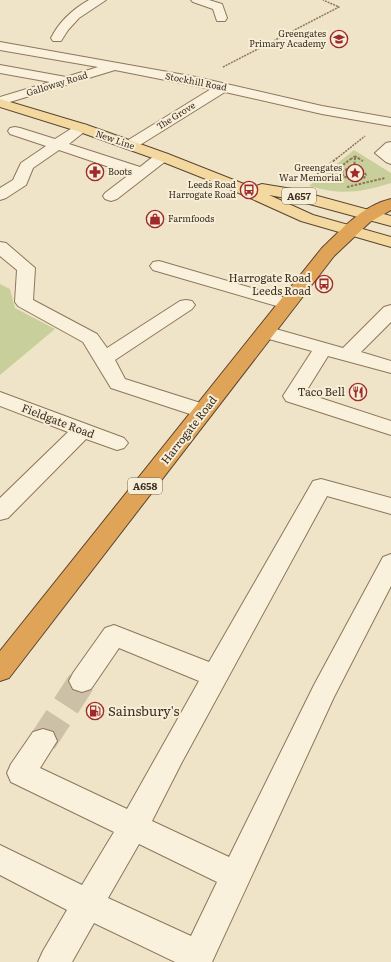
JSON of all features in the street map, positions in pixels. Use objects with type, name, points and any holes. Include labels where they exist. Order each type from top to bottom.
[{"type":"highway","name":"Harrogate Road","points":[[0,670],[328,252],[349,229],[377,209],[391,204]]},
{"type":"main road","name":"New Line","points":[[0,102],[82,128],[164,157],[227,182],[307,218],[391,242]]},
{"type":"main road","name":"New Line","points":[[227,182],[292,194],[391,221]]},
{"type":"street","points":[[57,38],[60,30],[81,11],[100,0]]},
{"type":"street","points":[[197,0],[218,7],[222,18]]},
{"type":"street","name":"Stockhill Road","points":[[0,46],[196,81],[322,110],[387,121]]},
{"type":"street","name":"Galloway Road","points":[[0,102],[69,82],[114,66]]},
{"type":"street","points":[[0,69],[69,82]]},
{"type":"street","name":"The Grove","points":[[130,145],[223,87]]},
{"type":"street","points":[[0,195],[20,182],[26,166],[82,128]]},
{"type":"street","points":[[15,131],[142,173]]},
{"type":"street","points":[[391,146],[383,153],[391,159]]},
{"type":"street","points":[[111,196],[164,157]]},
{"type":"street","points":[[0,247],[26,268],[24,302],[90,338],[104,358],[118,383],[204,411]]},
{"type":"street","points":[[159,266],[287,304]]},
{"type":"street","points":[[104,358],[186,305]]},
{"type":"street","points":[[347,355],[391,311]]},
{"type":"street","points":[[265,332],[391,367]]},
{"type":"street","points":[[324,348],[293,396],[391,428]]},
{"type":"street","name":"Fieldgate Road","points":[[0,399],[117,443]]},
{"type":"street","points":[[0,512],[82,431]]},
{"type":"street","points":[[54,962],[133,827],[215,676],[321,487],[391,506]]},
{"type":"street","points":[[0,859],[87,904],[198,956],[323,693],[391,563]]},
{"type":"street","points":[[82,681],[114,634],[215,676]]},
{"type":"street","points":[[42,741],[21,773],[236,876]]},
{"type":"path","points":[[196,81],[339,7],[322,0]]},
{"type":"path","points":[[308,182],[387,121]]},
{"type":"path","points":[[355,156],[367,164]]},
{"type":"path","points":[[354,168],[355,156]]},
{"type":"path","points":[[326,184],[321,183],[355,156]]},
{"type":"path","points":[[354,168],[364,172],[366,175],[364,178],[359,180],[353,180],[343,176],[342,172],[344,170],[354,168]]},
{"type":"path","points":[[341,187],[352,187],[385,179],[385,175]]},
{"type":"path","points":[[352,192],[353,180]]},
{"type":"green space","points":[[354,150],[391,173],[391,183],[350,192],[331,191],[309,186]]},
{"type":"green space","points":[[0,284],[10,289],[15,308],[55,329],[0,375]]},
{"type":"tunnel","points":[[43,741],[82,681]]},
{"type":"place","name":"Greengates Primary Academy","points":[[339,39]]},
{"type":"place","name":"Boots","points":[[95,172]]},
{"type":"place","name":"Greengates War Memorial","points":[[355,173]]},
{"type":"place","name":"Leeds Road Harrogate Road","points":[[249,190]]},
{"type":"place","name":"Farmfoods","points":[[155,219]]},
{"type":"place","name":"Harrogate Road Leeds Road","points":[[324,284]]},
{"type":"place","name":"Taco Bell","points":[[358,392]]},
{"type":"place","name":"Sainsbury's","points":[[95,711]]}]
